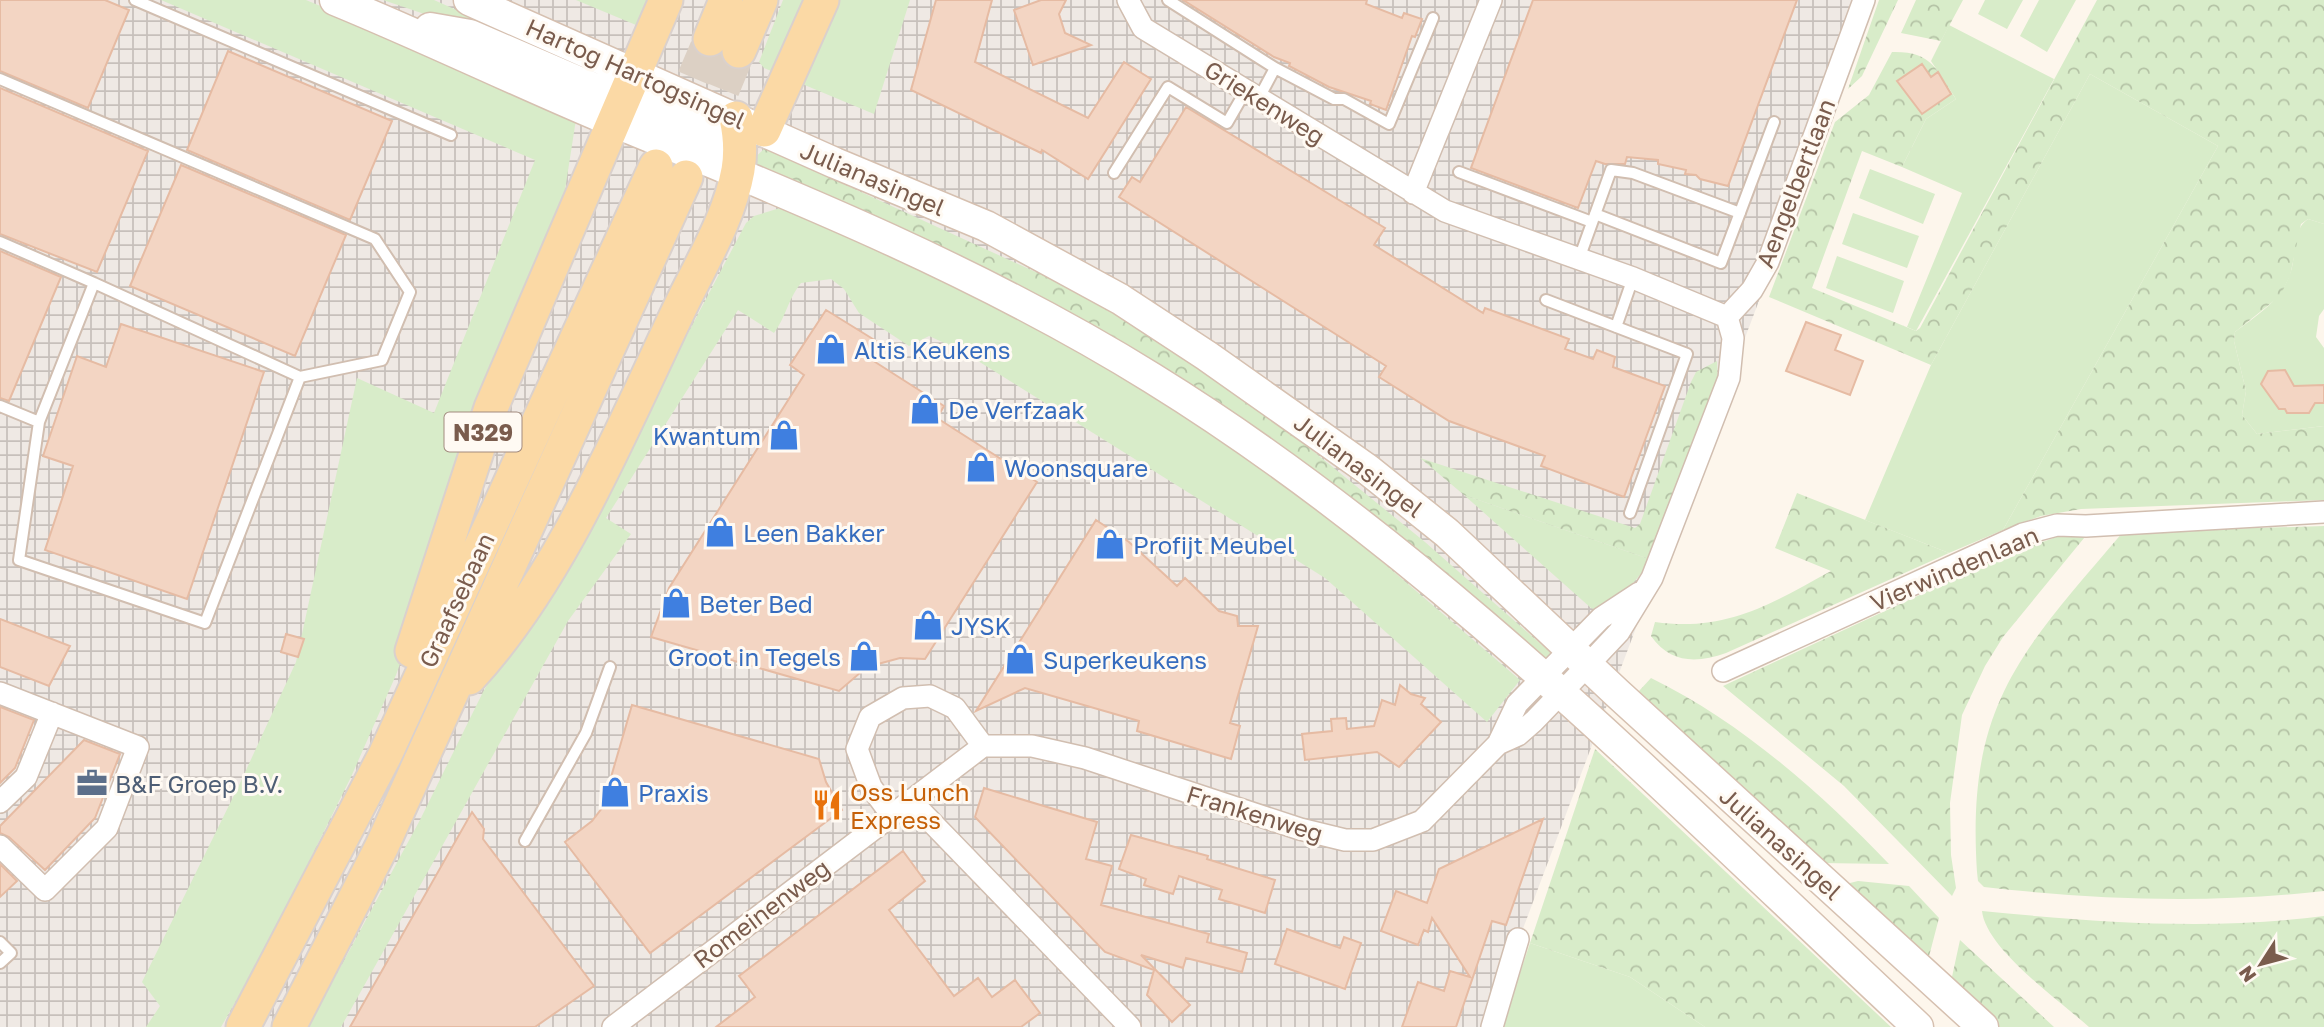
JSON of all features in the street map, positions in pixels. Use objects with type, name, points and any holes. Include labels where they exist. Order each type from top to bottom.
[{"type":"main road","name":"Hartog Hartogsingel","points":[[335,0],[378,18],[745,141]]},
{"type":"main road","name":"Hartog Hartogsingel","points":[[469,0],[623,98]]},
{"type":"main road","name":"N329","points":[[384,755],[408,662],[491,408],[666,0]]},
{"type":"main road","points":[[726,0],[725,45],[761,0]]},
{"type":"main road","name":"N329","points":[[448,700],[497,648],[561,544],[607,460],[710,243],[745,141],[822,0]]},
{"type":"main road","name":"Julianasingel","points":[[623,98],[986,226],[1119,299],[1290,412],[1447,533],[1578,657],[1983,1027]]},
{"type":"main road","name":"Julianasingel","points":[[745,141],[989,287],[1150,377],[1261,450],[1355,519],[1551,686],[1918,1027]]},
{"type":"main road","name":"Graafsebaan","points":[[243,1027],[384,755],[656,166]]},
{"type":"main road","name":"Graafsebaan","points":[[289,1027],[382,846],[686,177]]},
{"type":"street","name":"Griekenweg","points":[[1128,0],[1143,28],[1446,211],[1633,278],[1727,317]]},
{"type":"street","name":"Aengelbertlaan","points":[[1727,317],[1752,290],[1768,262],[1864,0]]},
{"type":"street","points":[[1413,193],[1487,1]]},
{"type":"street","points":[[1578,657],[1601,618],[1623,600],[1641,592],[1659,564],[1729,378],[1733,338],[1727,317]]},
{"type":"street","name":"Vierwindenlaan","points":[[1723,671],[2023,534],[2057,525],[2087,526],[2261,513],[2324,512]]},
{"type":"street","name":"Frankenweg","points":[[983,746],[1032,746],[1085,758],[1300,830],[1345,840],[1373,840],[1422,821],[1497,744],[1517,704],[1551,686],[1578,657]]},
{"type":"street","points":[[0,693],[138,747],[107,828],[45,890],[0,846]]},
{"type":"street","points":[[891,814],[871,787],[857,749],[870,717],[903,698],[930,696],[955,708],[983,746],[910,800],[1130,1027]]},
{"type":"street","points":[[0,802],[26,777],[52,713]]},
{"type":"street","name":"Romeinenweg","points":[[613,1027],[910,800]]},
{"type":"street","points":[[1492,1027],[1518,939]]},
{"type":"lane","points":[[135,0],[450,135]]},
{"type":"lane","points":[[1168,0],[1275,68],[1334,99],[1344,99],[1389,124],[1433,18]]},
{"type":"lane","points":[[1114,173],[1168,87],[1227,123],[1275,68]]},
{"type":"lane","points":[[0,79],[374,239],[410,292],[382,360],[300,377],[0,242]]},
{"type":"lane","points":[[1459,172],[1721,263],[1774,121]]},
{"type":"lane","points":[[1579,259],[1611,170],[1633,173],[1740,213]]},
{"type":"lane","points":[[1616,327],[1633,278]]},
{"type":"lane","points":[[94,283],[39,422],[19,560],[205,623],[300,377]]},
{"type":"lane","points":[[1546,300],[1688,354],[1630,513]]},
{"type":"lane","points":[[0,406],[39,422]]},
{"type":"lane","points":[[525,841],[581,744],[610,667]]},
{"type":"lane","points":[[0,942],[10,953],[0,963]]},
{"type":"shaded area","points":[[0,0],[1872,0],[1486,1027],[0,1027]]},
{"type":"green space","points":[[161,0],[306,0],[577,113],[565,190],[546,259],[396,675],[351,777],[263,954],[221,1027],[146,1027],[160,1006],[142,982],[296,662],[357,378],[434,413],[535,160]]},
{"type":"green space","points":[[383,0],[434,0],[533,44],[599,68],[622,87],[563,61]]},
{"type":"green space","points":[[576,0],[648,0],[636,25]]},
{"type":"green space","points":[[783,0],[910,0],[874,114],[764,68],[759,62]]},
{"type":"green space","points":[[1879,0],[1898,0],[1862,76],[1848,89]]},
{"type":"green space","points":[[1916,0],[1963,0],[1941,41],[1901,33]]},
{"type":"green space","points":[[1985,0],[2023,0],[2007,29],[1978,14]]},
{"type":"green space","points":[[2039,0],[2076,0],[2047,52],[2020,36]]},
{"type":"green space","points":[[2097,0],[2324,0],[2324,224],[2308,219],[2301,224],[2290,276],[2280,296],[2235,332],[2234,341],[2246,391],[2242,415],[2257,434],[2324,426],[2324,500],[2081,509],[2041,516],[2003,530],[2218,146],[2090,74],[1931,365],[1769,297],[1835,122],[1869,95],[1892,52],[1916,55],[1932,64],[1956,99],[1926,119],[1902,167],[1862,151],[1812,288],[1916,331],[1920,328]]},
{"type":"green space","points":[[1949,25],[2054,79],[1916,331],[1907,327],[1962,193],[1902,167],[1926,119],[1956,99],[1931,61]]},
{"type":"green space","points":[[2090,74],[2218,146],[2003,530],[1949,553],[1865,520],[1931,365]]},
{"type":"green space","points":[[765,148],[1114,308],[1221,380],[1308,447],[1425,542],[1551,653],[1540,665],[1282,453],[748,164]]},
{"type":"green space","points":[[1870,169],[1935,194],[1923,224],[1859,198]]},
{"type":"green space","points":[[780,208],[889,252],[1115,368],[1317,506],[1520,680],[1487,722],[1325,578],[962,351],[929,336],[909,346],[859,313],[844,289],[831,279],[801,283],[774,333],[738,310],[606,518],[631,534],[568,621],[341,1027],[308,1027],[420,820],[483,692],[627,449],[746,223],[754,216]]},
{"type":"green space","points":[[1853,213],[1919,236],[1907,268],[1842,244]]},
{"type":"green space","points":[[2308,219],[2324,224],[2324,309],[2319,316],[2316,337],[2324,348],[2324,426],[2257,434],[2242,415],[2246,391],[2234,341],[2235,332],[2267,307],[2281,292],[2290,274],[2299,230]]},
{"type":"green space","points":[[1837,256],[1904,281],[1893,313],[1826,288]]},
{"type":"green space","points":[[1717,361],[1718,381],[1652,560],[1464,495],[1420,458],[1635,528],[1640,524],[1691,382],[1696,372]]},
{"type":"green space","points":[[1797,493],[1949,553],[1726,653],[1705,659],[1685,659],[1667,652],[1651,636],[1655,622],[1704,623],[1747,613],[1831,571],[1775,548]]},
{"type":"green space","points":[[1464,495],[1652,560],[1630,587],[1600,611],[1591,608]]},
{"type":"green space","points":[[2324,526],[2324,891],[2239,898],[2154,899],[1984,887],[1978,881],[1977,872],[1976,814],[1981,765],[1991,722],[2008,684],[2029,648],[2123,532]]},
{"type":"green space","points":[[2089,532],[2003,637],[1985,666],[1962,715],[1950,803],[1951,855],[1956,888],[1952,896],[1844,786],[1723,686],[2006,555],[2059,536]]},
{"type":"green space","points":[[1651,678],[1748,737],[1807,785],[1889,864],[1820,863],[1648,702],[1639,691]]},
{"type":"green space","points":[[1595,749],[1891,1027],[1705,1027],[1630,977],[1530,943]]},
{"type":"green space","points":[[1858,881],[1909,886],[1939,918],[1927,964],[1842,885]]},
{"type":"green space","points":[[1982,911],[2067,919],[2195,924],[2281,921],[2324,916],[2324,1027],[2089,1027],[2010,958],[1996,942]]},
{"type":"green space","points":[[1960,940],[2054,1027],[1994,1027],[1950,986]]},
{"type":"green space","points":[[1530,943],[1630,977],[1705,1027],[1502,1027]]},
{"type":"building","points":[[0,0],[105,0],[129,10],[88,108],[0,71]]},
{"type":"building","points":[[936,0],[992,0],[975,62],[1088,118],[1124,62],[1151,79],[1088,179],[1042,150],[1041,153],[911,90]]},
{"type":"building","points":[[1041,0],[1066,0],[1059,14],[1065,33],[1091,45],[1033,65],[1014,10]]},
{"type":"building","points":[[1183,0],[1367,0],[1366,4],[1402,18],[1404,13],[1422,19],[1415,37],[1412,36],[1386,110],[1370,104],[1371,101],[1329,87],[1289,66],[1290,63],[1274,57]]},
{"type":"building","points":[[1533,0],[1797,0],[1728,186],[1685,174],[1686,170],[1658,164],[1658,160],[1627,157],[1625,164],[1596,161],[1578,208],[1471,168]]},
{"type":"building","points":[[228,51],[392,121],[350,220],[187,150]]},
{"type":"building","points":[[1922,64],[1931,77],[1938,72],[1951,94],[1922,114],[1897,81]]},
{"type":"building","points":[[0,88],[148,151],[97,272],[0,234]]},
{"type":"building","points":[[1186,107],[1385,228],[1374,245],[1483,313],[1485,308],[1569,339],[1565,349],[1593,359],[1597,350],[1615,357],[1613,367],[1665,386],[1624,497],[1541,466],[1545,456],[1449,421],[1379,377],[1386,366],[1119,197],[1132,177],[1140,182]]},
{"type":"building","points":[[181,165],[346,235],[295,356],[130,286]]},
{"type":"building","points":[[0,251],[61,277],[9,401],[0,398]]},
{"type":"building","points":[[826,310],[881,344],[872,360],[944,406],[937,418],[1037,482],[925,659],[900,658],[878,664],[861,672],[839,691],[651,637],[669,588],[804,375],[790,365]]},
{"type":"building","points":[[1806,322],[1841,335],[1835,350],[1863,361],[1850,395],[1786,371]]},
{"type":"building","points":[[121,324],[264,372],[187,599],[45,550],[73,466],[43,456],[77,356],[106,367]]},
{"type":"building","points":[[2285,370],[2294,386],[2324,385],[2324,403],[2315,403],[2309,413],[2287,413],[2285,409],[2279,409],[2261,384],[2268,371]]},
{"type":"building","points":[[1096,520],[1129,542],[1177,586],[1185,578],[1219,611],[1237,616],[1238,626],[1258,626],[1230,723],[1240,726],[1231,759],[1137,731],[1139,721],[1025,688],[976,711]]},
{"type":"building","points":[[0,619],[70,646],[49,686],[0,667]]},
{"type":"building","points":[[286,634],[304,639],[298,657],[281,652]]},
{"type":"building","points":[[1400,685],[1411,694],[1425,698],[1421,704],[1441,722],[1399,767],[1377,752],[1305,760],[1302,734],[1332,731],[1331,719],[1346,718],[1347,729],[1374,726],[1382,700],[1395,705]]},
{"type":"building","points":[[632,705],[819,759],[826,782],[842,810],[650,953],[565,842],[592,821],[602,808]]},
{"type":"building","points":[[0,707],[34,720],[15,768],[0,783]]},
{"type":"building","points":[[84,740],[120,754],[95,818],[45,870],[9,837],[0,833],[0,826]]},
{"type":"building","points":[[984,788],[1097,822],[1086,859],[1112,866],[1101,905],[1209,934],[1207,942],[1247,953],[1242,972],[1186,958],[1183,968],[1141,955],[1190,1005],[1172,1022],[1147,995],[1154,970],[1105,952],[975,817]]},
{"type":"building","points":[[472,812],[484,829],[483,839],[594,986],[535,1027],[350,1027]]},
{"type":"building","points":[[1543,819],[1506,925],[1492,921],[1456,1027],[1402,1027],[1418,982],[1444,991],[1450,971],[1470,977],[1432,918],[1428,932],[1424,930],[1418,945],[1381,931],[1396,891],[1427,903],[1439,869]]},
{"type":"building","points":[[1131,835],[1208,856],[1207,859],[1275,880],[1265,913],[1219,899],[1222,890],[1179,876],[1173,894],[1144,885],[1146,879],[1119,869]]},
{"type":"building","points":[[903,851],[925,881],[889,910],[954,996],[978,978],[992,997],[1015,980],[1040,1013],[1021,1027],[716,1027],[755,997],[739,976]]},
{"type":"building","points":[[0,864],[17,881],[0,897]]},
{"type":"building","points":[[1287,929],[1340,948],[1344,937],[1361,943],[1345,989],[1275,964]]},
{"type":"tunnel","points":[[674,124],[710,39]]},
{"type":"tunnel","points":[[704,136],[739,51]]},
{"type":"place","name":"Altis Keukens","points":[[831,349]]},
{"type":"place","name":"De Verfzaak","points":[[925,409]]},
{"type":"place","name":"Kwantum","points":[[784,435]]},
{"type":"place","name":"Woonsquare","points":[[981,467]]},
{"type":"place","name":"Leen Bakker","points":[[720,532]]},
{"type":"place","name":"Profijt Meubel","points":[[1110,544]]},
{"type":"place","name":"Beter Bed","points":[[676,603]]},
{"type":"place","name":"JYSK","points":[[928,625]]},
{"type":"place","name":"Groot in Tegels","points":[[864,656]]},
{"type":"place","name":"Superkeukens","points":[[1020,659]]},
{"type":"place","name":"B&F Groep B.V.","points":[[92,783]]},
{"type":"place","name":"Praxis","points":[[615,792]]},
{"type":"place","name":"Oss Lunch Express","points":[[827,805]]}]
